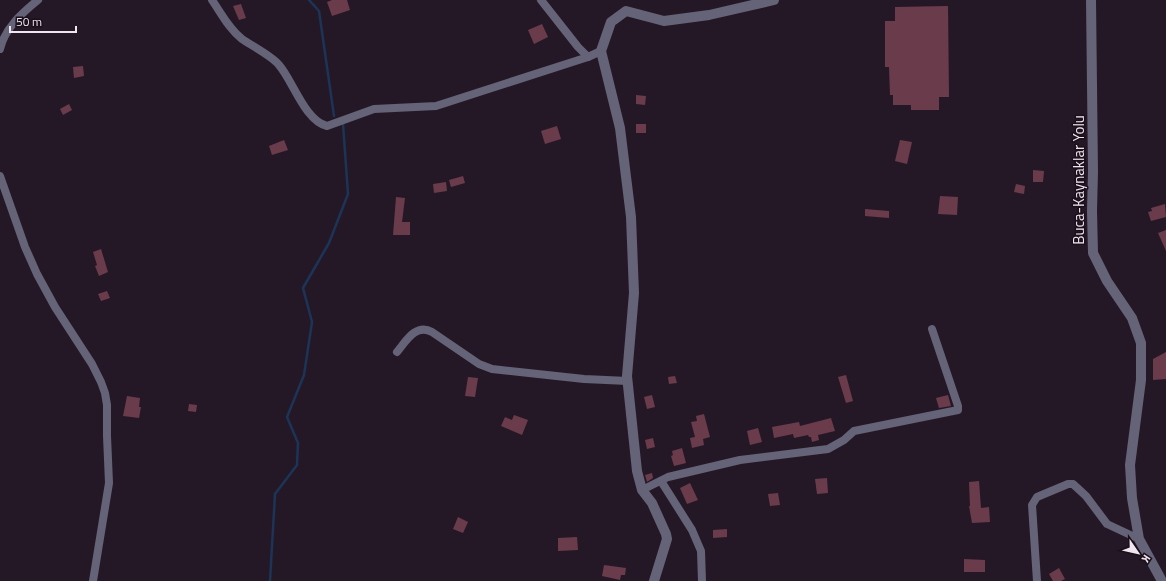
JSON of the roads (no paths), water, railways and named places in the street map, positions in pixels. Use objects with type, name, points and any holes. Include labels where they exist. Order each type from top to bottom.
[{"type":"street","points":[[0,49],[8,29],[38,0]]},
{"type":"street","points":[[212,0],[230,27],[241,38],[279,64],[312,117],[323,125],[328,126],[374,109],[436,106],[588,57],[602,50]]},
{"type":"street","points":[[541,0],[578,47],[588,57]]},
{"type":"street","points":[[654,581],[667,539],[652,503],[642,490],[637,471],[628,381],[634,293],[631,217],[620,128],[602,50],[610,22],[626,11],[664,21],[709,15],[774,0]]},
{"type":"street","name":"Buca-Kaynaklar Yolu","points":[[1091,0],[1093,253],[1107,281],[1132,318],[1141,342],[1141,380],[1130,465],[1132,498],[1139,539],[1162,581]]},
{"type":"street","points":[[0,176],[25,247],[37,274],[58,312],[92,364],[105,393],[107,405],[109,483],[93,581]]},
{"type":"street","points":[[642,490],[661,480],[740,460],[828,449],[844,440],[854,431],[958,410],[958,406],[932,329]]},
{"type":"street","points":[[397,352],[410,336],[418,330],[426,330],[432,332],[479,364],[492,368],[584,379],[628,381]]},
{"type":"street","points":[[661,480],[692,530],[701,552],[702,581]]},
{"type":"street","points":[[1037,581],[1032,505],[1037,496],[1068,484],[1073,484],[1080,490],[1107,524],[1139,539]]},
{"type":"waterway","points":[[309,0],[319,11],[334,116]]},
{"type":"waterway","points":[[270,581],[275,494],[297,465],[298,443],[287,417],[304,375],[312,322],[303,288],[329,243],[348,194],[343,124]]}]
